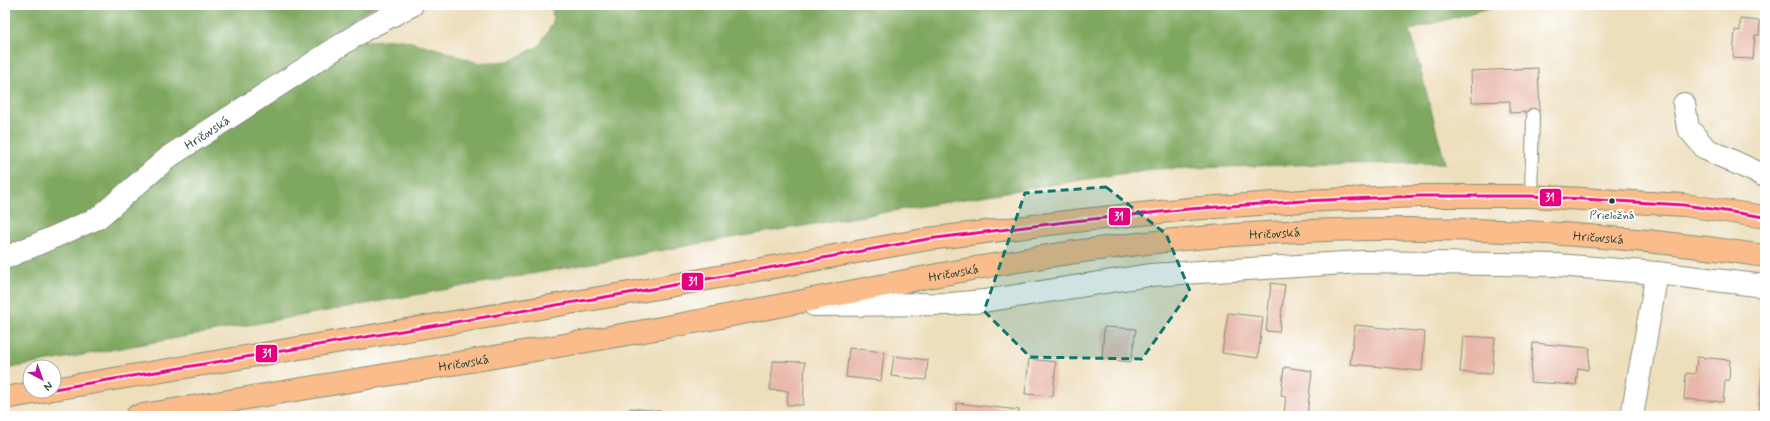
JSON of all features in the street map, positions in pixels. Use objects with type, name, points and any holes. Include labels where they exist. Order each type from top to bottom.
[{"type":"main road","points":[[62,388],[627,294],[928,239],[1074,221],[1189,209],[1303,201],[1420,196],[1531,196],[1684,205],[1765,217]]},
{"type":"main road","name":"Hričovská","points":[[137,416],[646,331],[790,305],[937,275],[1081,251],[1192,239],[1306,231],[1422,229],[1529,232],[1680,244],[1765,256]]},
{"type":"main road","points":[[5,398],[22,395]]},
{"type":"street","name":"Hričovská","points":[[5,258],[98,218],[170,156],[364,30],[412,5]]},
{"type":"street","points":[[1684,104],[1688,128],[1706,149],[1765,176]]},
{"type":"street","name":"Hričovská","points":[[790,305],[957,303],[984,301],[1150,275],[1360,262],[1557,265],[1657,273],[1765,286]]},
{"type":"street","points":[[1632,416],[1657,273]]},
{"type":"lane","points":[[1531,196],[1533,115]]},
{"type":"highlighted area","points":[[1106,187],[1166,234],[1190,291],[1142,359],[1030,357],[984,311],[1025,193]]},
{"type":"green space","points":[[5,5],[377,5],[354,18],[349,32],[366,41],[399,39],[438,49],[478,63],[510,61],[539,46],[553,23],[552,5],[1499,5],[1410,30],[1445,163],[1326,164],[1152,169],[725,239],[60,359],[22,359],[22,366],[5,369]]},
{"type":"building","points":[[1740,19],[1760,21],[1759,35],[1755,35],[1753,59],[1733,58],[1735,30],[1740,31]]},
{"type":"building","points":[[1538,68],[1540,111],[1510,113],[1510,101],[1472,102],[1471,71]]},
{"type":"building","points":[[1271,283],[1285,285],[1279,332],[1266,331]]},
{"type":"building","points":[[1228,313],[1263,317],[1258,358],[1222,353]]},
{"type":"building","points":[[1355,325],[1425,332],[1422,371],[1350,364]]},
{"type":"building","points":[[1104,327],[1136,329],[1131,362],[1102,359]]},
{"type":"building","points":[[1463,336],[1495,338],[1492,374],[1460,372]]},
{"type":"building","points":[[1533,343],[1590,348],[1588,370],[1578,368],[1576,385],[1530,382]]},
{"type":"building","points":[[849,348],[884,352],[881,381],[846,377]]},
{"type":"building","points":[[894,356],[928,360],[926,380],[891,376]]},
{"type":"building","points":[[1697,357],[1730,360],[1729,380],[1725,380],[1723,402],[1684,399],[1686,373],[1695,374]]},
{"type":"building","points":[[1029,359],[1056,362],[1053,396],[1025,394]]},
{"type":"building","points":[[773,361],[805,362],[803,405],[787,405],[788,391],[770,390]]},
{"type":"building","points":[[1763,361],[1765,362],[1765,409],[1759,409]]},
{"type":"building","points":[[1284,367],[1312,371],[1307,416],[1279,416],[1279,414],[1284,414],[1286,396],[1281,395]]},
{"type":"building","points":[[957,403],[1019,410],[1019,416],[955,416]]},
{"type":"building","points":[[630,408],[660,411],[659,416],[629,416]]},
{"type":"building","points":[[743,412],[773,415],[743,416]]},
{"type":"transit line","name":"31","points":[[62,388],[635,292],[928,239],[1074,221],[1189,209],[1303,201],[1420,196],[1531,196],[1684,205],[1765,217]]},
{"type":"place","name":"Prieložná","points":[[1612,201]]}]
